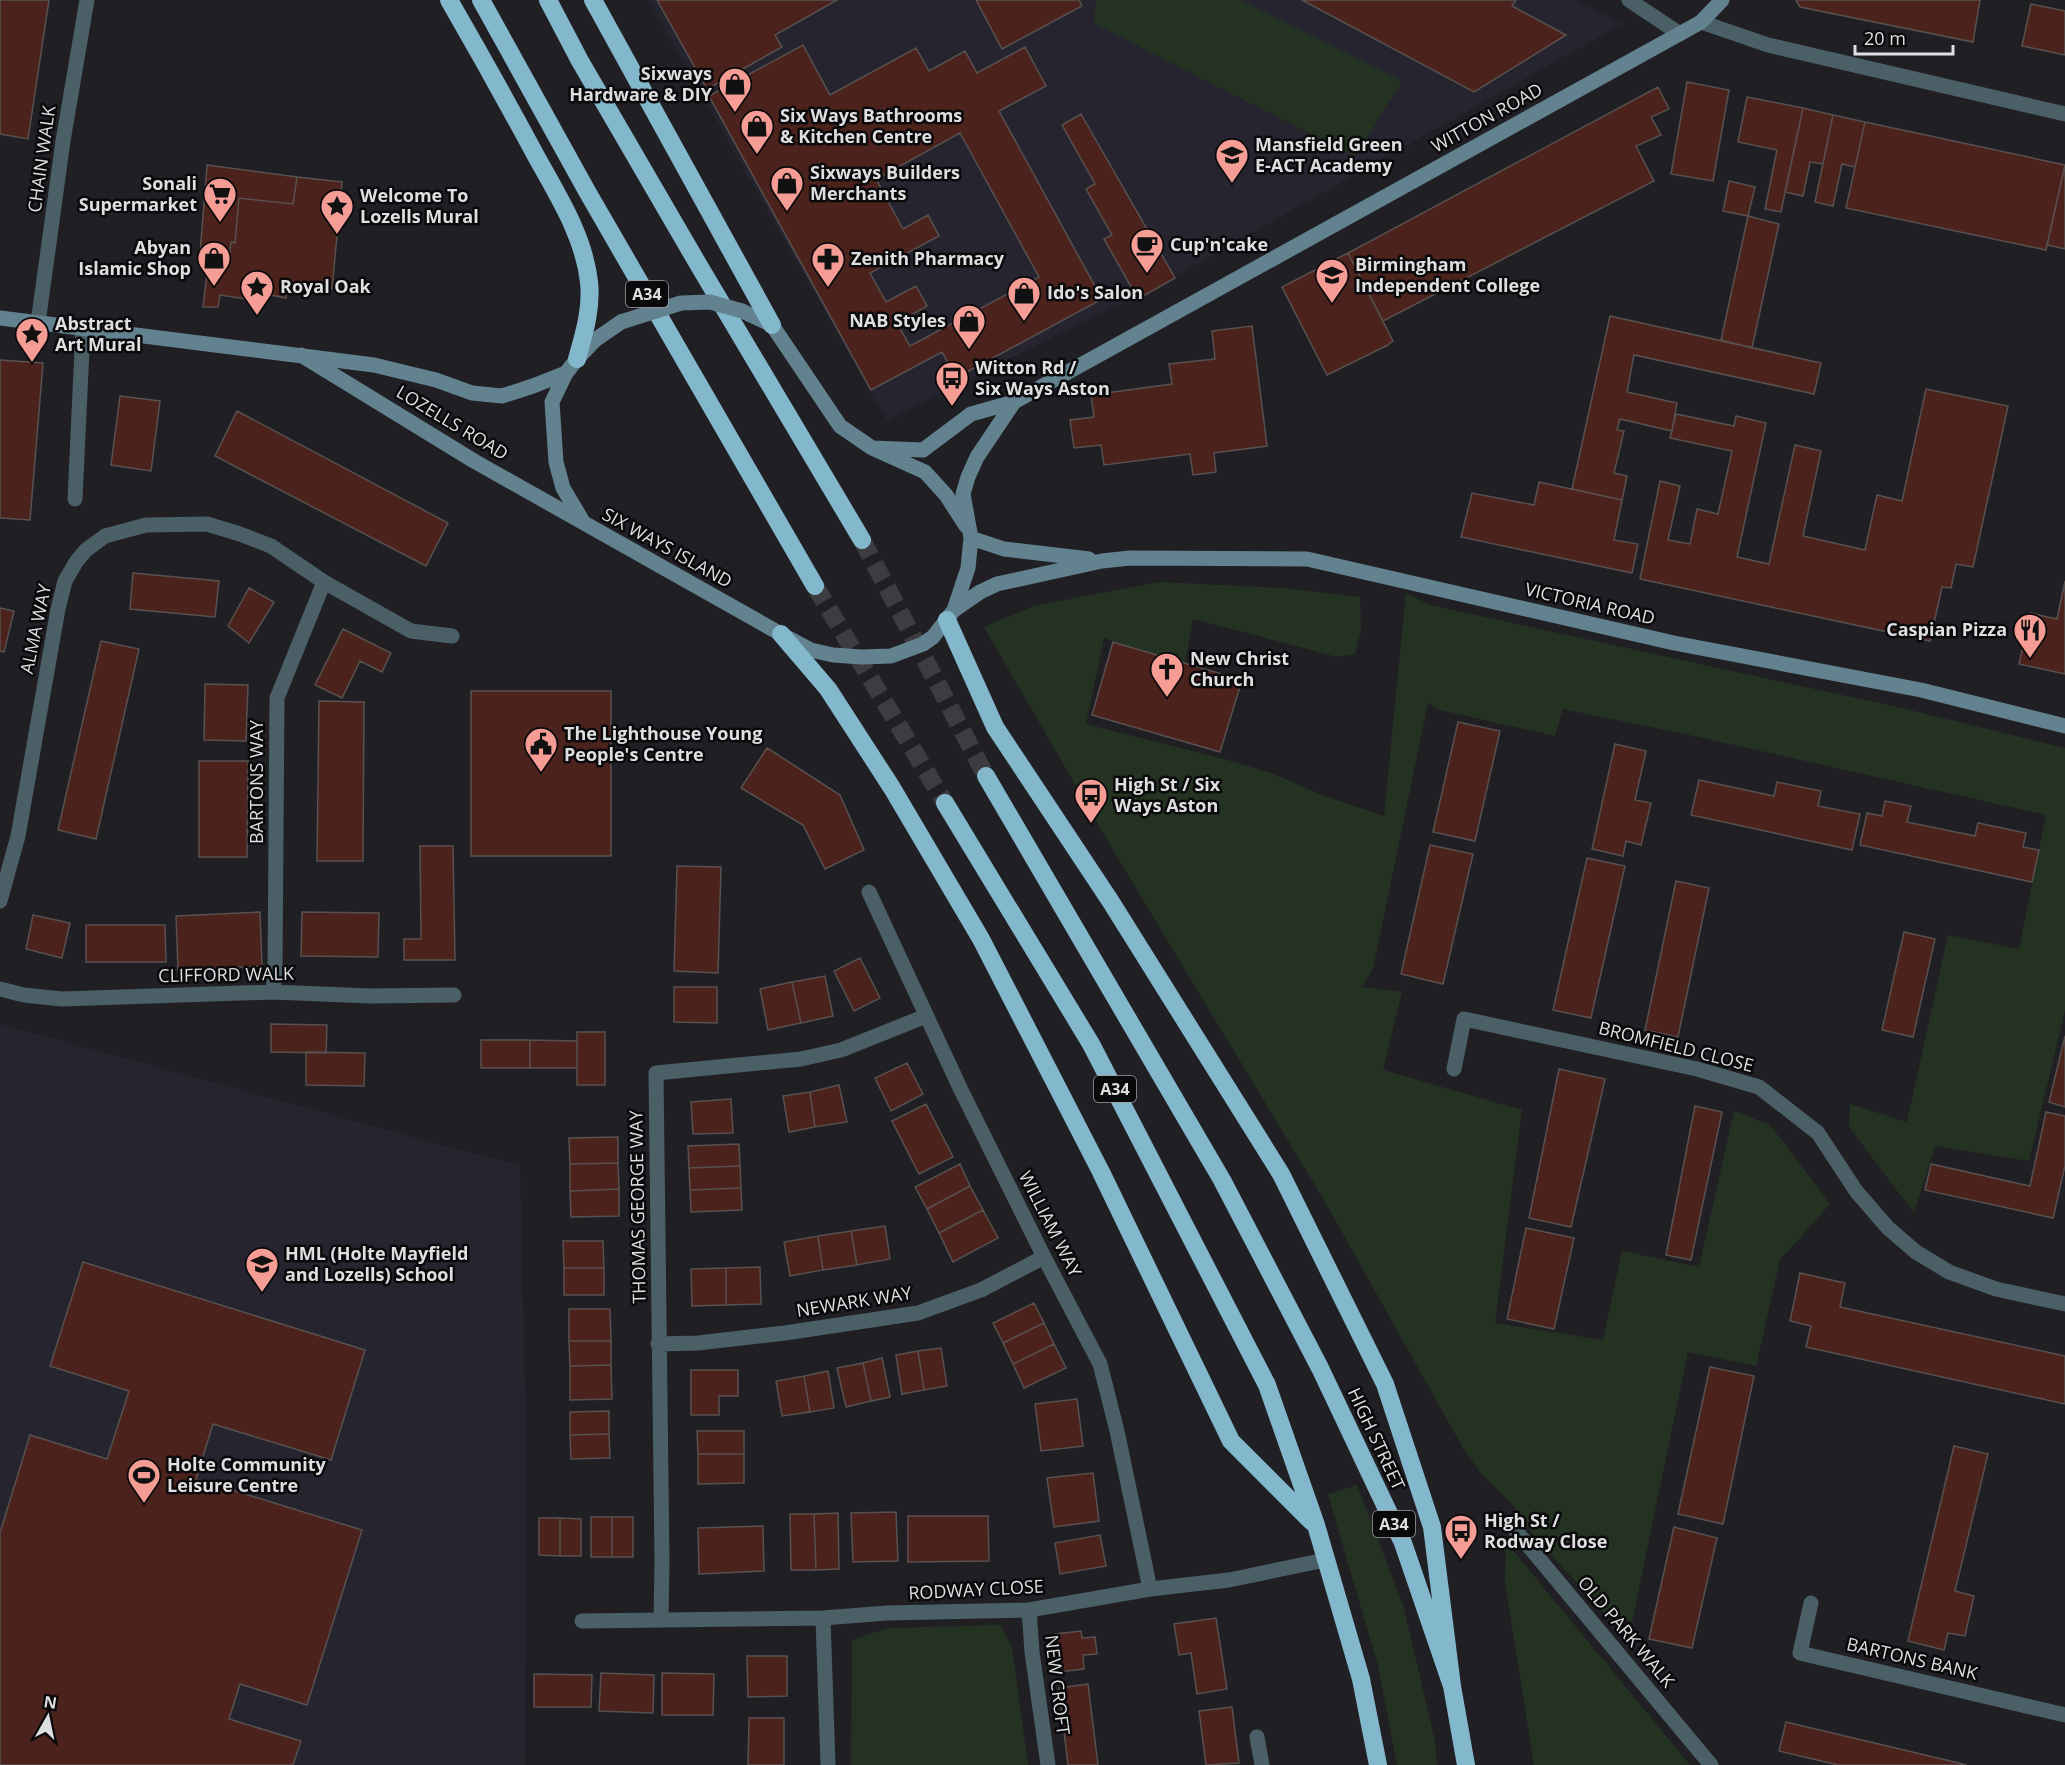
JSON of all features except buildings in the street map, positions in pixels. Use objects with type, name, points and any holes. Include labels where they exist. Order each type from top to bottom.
[{"type":"highway","points":[[449,0],[572,222],[584,255],[589,283],[589,303],[586,325],[572,366]]},
{"type":"highway","name":"A34","points":[[481,0],[588,193],[816,586]]},
{"type":"highway","points":[[548,0],[692,254],[862,540]]},
{"type":"highway","points":[[593,0],[772,325]]},
{"type":"highway","points":[[951,615],[995,727],[1111,902],[1281,1174],[1385,1384],[1432,1527],[1452,1686]]},
{"type":"highway","points":[[781,634],[828,689],[892,788],[981,939],[1101,1172],[1231,1441],[1316,1525]]},
{"type":"highway","name":"HIGH STREET","points":[[986,776],[1222,1180],[1320,1368],[1403,1544],[1452,1686],[1466,1765]]},
{"type":"highway","name":"A34","points":[[945,803],[1091,1044],[1267,1385],[1316,1525],[1361,1679],[1378,1765]]},
{"type":"main road","name":"WITTON ROAD","points":[[872,448],[923,450],[972,414],[1014,402],[1680,34],[1701,22],[1722,0]]},
{"type":"main road","name":"SIX WAYS ISLAND","points":[[772,325],[742,311],[710,302],[681,303],[621,322],[596,340],[572,366],[552,402],[556,462],[563,488],[584,523],[811,650],[833,655],[891,656],[923,644],[933,637],[951,615],[968,568],[970,534]]},
{"type":"main road","name":"LOZELLS ROAD","points":[[0,318],[374,365],[436,380],[472,393],[502,396],[532,387],[572,366]]},
{"type":"main road","points":[[772,325],[840,426],[872,448],[925,472],[946,495],[970,534]]},
{"type":"main road","name":"LOZELLS ROAD","points":[[301,355],[474,461],[584,523]]},
{"type":"main road","name":"WITTON ROAD","points":[[970,534],[963,494],[968,477],[976,457],[1014,402]]},
{"type":"main road","name":"VICTORIA ROAD","points":[[970,534],[1004,549],[1102,561]]},
{"type":"main road","name":"VICTORIA ROAD","points":[[951,615],[980,592],[998,584],[1102,561],[1130,558],[1307,559],[1674,643],[1921,690],[2065,726]]},
{"type":"street","name":"CHAIN WALK","points":[[38,323],[63,141],[87,0]]},
{"type":"street","points":[[1629,0],[1680,34]]},
{"type":"street","points":[[1701,22],[1768,45],[2065,114]]},
{"type":"street","points":[[75,499],[83,328]]},
{"type":"street","name":"ALMA WAY","points":[[0,901],[18,836],[58,609],[65,582],[86,550],[105,536],[146,525],[207,525],[240,534],[271,546],[324,582],[411,631],[452,636]]},
{"type":"street","name":"BARTONS WAY","points":[[273,992],[277,698],[324,582]]},
{"type":"street","name":"WILLIAM WAY","points":[[869,892],[961,1090],[1100,1364],[1117,1431],[1150,1589]]},
{"type":"street","name":"CLIFFORD WALK","points":[[0,989],[24,995],[62,999],[273,992],[370,996],[454,995]]},
{"type":"street","name":"THOMAS GEORGE WAY","points":[[661,1620],[656,1073],[811,1057],[841,1050],[926,1016]]},
{"type":"street","name":"BROMFIELD CLOSE","points":[[1454,1069],[1464,1019],[1697,1069],[1759,1087],[1818,1133],[1856,1191],[1888,1228],[1916,1252],[1949,1272],[1987,1285],[2065,1304]]},
{"type":"street","name":"NEWARK WAY","points":[[658,1344],[698,1343],[774,1334],[918,1313],[981,1290],[1044,1257]]},
{"type":"street","name":"OLD PARK WALK","points":[[1511,1525],[1711,1765]]},
{"type":"street","name":"RODWAY CLOSE","points":[[582,1621],[822,1618],[888,1613],[1029,1610],[1150,1589],[1229,1580],[1325,1560]]},
{"type":"street","name":"BARTONS BANK","points":[[1811,1603],[1800,1653],[2065,1715]]},
{"type":"street","name":"NEW CROFT","points":[[1029,1610],[1032,1652],[1048,1765]]},
{"type":"street","points":[[822,1618],[828,1765]]},
{"type":"street","points":[[1257,1737],[1262,1765]]},
{"type":"shaded area","points":[[648,0],[1575,0],[1622,24],[1182,272],[887,421]]},
{"type":"shaded area","name":"HML (Holte Mayfield and Lozells) School","points":[[0,1024],[520,1165],[526,1421],[525,1765],[0,1765]]},
{"type":"green space","points":[[1096,0],[1240,0],[1402,81],[1355,157],[1094,23]]},
{"type":"green space","points":[[1159,582],[1283,588],[1360,597],[1361,630],[1355,654],[1337,657],[1193,619],[1185,663],[1104,638],[1086,724],[1271,773],[1322,795],[1384,816],[1406,593],[1430,605],[1902,708],[2065,748],[2065,1010],[2029,1161],[1935,1146],[1914,1213],[1849,1127],[1850,1104],[1907,1122],[1948,935],[2019,949],[2046,815],[1563,709],[1555,736],[1440,710],[1428,703],[1373,969],[1362,987],[1402,992],[1383,1070],[1522,1110],[1495,1323],[1603,1340],[1622,1251],[1699,1267],[1734,1111],[1770,1125],[1830,1204],[1780,1260],[1756,1366],[1688,1352],[1632,1622],[1603,1612],[1531,1532],[1508,1499],[1482,1475],[1463,1448],[1324,1200],[1126,872],[984,627],[1034,606]]},
{"type":"green space","points":[[1357,1485],[1403,1605],[1435,1741],[1437,1765],[1397,1765],[1378,1666],[1328,1494]]},
{"type":"green space","points":[[1506,1542],[1690,1765],[1534,1765],[1505,1582]]},
{"type":"green space","points":[[1000,1625],[1012,1647],[1028,1765],[851,1765],[852,1640],[888,1628]]},
{"type":"tunnel","points":[[862,540],[986,776]]},
{"type":"tunnel","points":[[815,586],[945,803]]},
{"type":"place","name":"Sixways Hardware & DIY","points":[[735,113]]},
{"type":"place","name":"Six Ways Bathrooms & Kitchen Centre","points":[[757,155]]},
{"type":"place","name":"Mansfield Green E-ACT Academy","points":[[1232,184]]},
{"type":"place","name":"Sixways Builders Merchants","points":[[787,212]]},
{"type":"place","name":"Sonali Supermarket","points":[[220,223]]},
{"type":"place","name":"Welcome To Lozells Mural","points":[[337,235]]},
{"type":"place","name":"Cup'n'cake","points":[[1147,274]]},
{"type":"place","name":"Abyan Islamic Shop","points":[[214,287]]},
{"type":"place","name":"Zenith Pharmacy","points":[[828,288]]},
{"type":"place","name":"Birmingham Independent College","points":[[1332,304]]},
{"type":"place","name":"Royal Oak","points":[[257,316]]},
{"type":"place","name":"Ido's Salon","points":[[1024,322]]},
{"type":"place","name":"NAB Styles","points":[[969,350]]},
{"type":"place","name":"Abstract Art Mural","points":[[32,363]]},
{"type":"place","name":"Witton Rd / Six Ways Aston","points":[[952,407]]},
{"type":"place","name":"Caspian Pizza","points":[[2030,659]]},
{"type":"place","name":"New Christ Church","points":[[1167,698]]},
{"type":"place","name":"The Lighthouse Young People's Centre","points":[[541,773]]},
{"type":"place","name":"High St / Six Ways Aston","points":[[1091,824]]},
{"type":"place","name":"HML (Holte Mayfield and Lozells) School","points":[[262,1293]]},
{"type":"place","name":"Holte Community Leisure Centre","points":[[144,1504]]},
{"type":"place","name":"High St / Rodway Close","points":[[1461,1560]]}]
